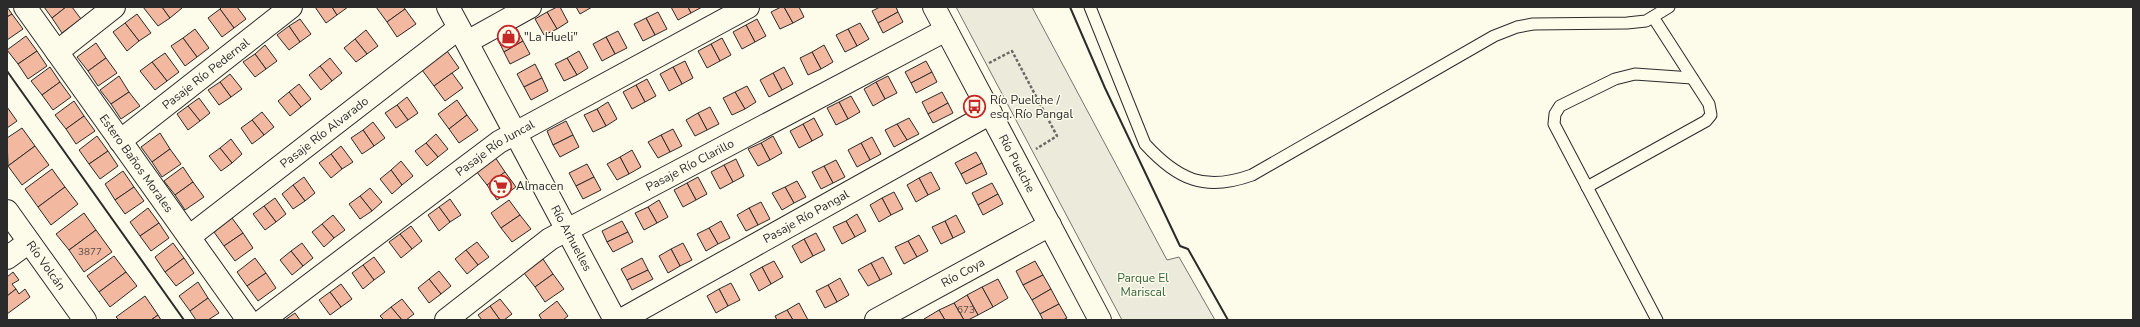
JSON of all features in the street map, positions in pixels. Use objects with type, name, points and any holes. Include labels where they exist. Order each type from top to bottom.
[{"type":"street","name":"Estero Baños Morales","points":[[25,7],[248,320]]},
{"type":"street","points":[[57,52],[114,7]]},
{"type":"street","name":"Pasaje Río Pedernal","points":[[120,141],[291,7]]},
{"type":"street","name":"Río Arhuelles","points":[[448,7],[615,320]]},
{"type":"street","name":"Pasaje Río Alvarado","points":[[189,237],[463,35],[530,7]]},
{"type":"street","name":"Pasaje Río Juncal","points":[[263,320],[484,152],[515,132],[748,7]]},
{"type":"street","name":"Río Puelche","points":[[934,7],[1100,320]]},
{"type":"street","name":"Pasaje Río Clarillo","points":[[446,320],[541,245],[946,30]]},
{"type":"street","name":"Pasaje Río Pangal","points":[[621,320],[991,113]]},
{"type":"street","name":"Río Volcán","points":[[7,211],[85,320]]},
{"type":"street","name":"Río Coya","points":[[876,320],[1050,225]]},
{"type":"street","points":[[7,258],[29,242]]},
{"type":"lane","points":[[1090,7],[1145,144],[1159,160],[1175,171],[1211,184],[1233,182],[1252,175],[1494,36],[1517,27],[1533,24],[1628,23],[1646,21],[1669,7]]},
{"type":"lane","points":[[1587,187],[1706,121],[1711,115],[1709,104],[1653,17]]},
{"type":"lane","points":[[1657,320],[1554,124],[1555,114],[1560,106],[1615,79],[1635,74],[1692,78]]},
{"type":"path","points":[[987,64],[1012,51],[1057,136],[1033,151]]},
{"type":"green space","name":"Parque El Mariscal","points":[[956,7],[1032,7],[1167,260],[1179,257],[1215,320],[1122,320]]},
{"type":"building","points":[[7,7],[12,14],[7,17]]},
{"type":"building","points":[[44,7],[66,7],[52,18]]},
{"type":"building","points":[[66,7],[72,7],[81,19],[62,33],[52,18]]},
{"type":"building","points":[[143,7],[162,7],[170,18],[158,26]]},
{"type":"building","points":[[162,7],[181,7],[182,8],[170,18]]},
{"type":"building","points":[[222,7],[237,7],[246,19],[234,28],[220,9]]},
{"type":"building","points":[[315,7],[332,7],[337,15],[326,23]]},
{"type":"building","points":[[332,7],[348,7],[337,15]]},
{"type":"building","points":[[376,7],[404,7],[405,9],[387,22]]},
{"type":"building","points":[[560,7],[568,22],[557,29],[547,12]]},
{"type":"building","points":[[576,7],[592,7],[580,14]]},
{"type":"building","points":[[671,7],[688,7],[691,13],[678,20]]},
{"type":"building","points":[[688,7],[702,7],[691,13]]},
{"type":"building","points":[[784,7],[793,23],[780,29],[771,12]]},
{"type":"building","points":[[784,7],[799,7],[804,17],[793,23]]},
{"type":"building","points":[[880,7],[896,7],[898,12],[878,23],[872,11]]},
{"type":"building","points":[[220,9],[234,28],[222,37],[208,18]]},
{"type":"building","points":[[405,9],[416,24],[397,37],[387,22]]},
{"type":"building","points":[[547,12],[557,29],[544,35],[535,19]]},
{"type":"building","points":[[658,12],[667,29],[655,35],[646,18]]},
{"type":"building","points":[[898,12],[903,22],[883,33],[878,23]]},
{"type":"building","points":[[12,14],[23,29],[7,40],[7,17]]},
{"type":"building","points":[[137,14],[151,33],[139,41],[125,23]]},
{"type":"building","points":[[646,18],[655,35],[643,41],[634,24]]},
{"type":"building","points":[[300,19],[311,34],[300,42],[289,26]]},
{"type":"building","points":[[757,19],[766,36],[755,42],[746,25]]},
{"type":"building","name":"\"La Hueli\"","points":[[513,22],[523,41],[504,52],[494,32]]},
{"type":"building","points":[[125,23],[139,41],[127,51],[113,32]]},
{"type":"building","points":[[860,23],[869,39],[857,46],[848,29]]},
{"type":"building","points":[[746,25],[755,42],[742,49],[733,32]]},
{"type":"building","points":[[289,26],[300,42],[289,50],[277,35]]},
{"type":"building","points":[[195,29],[209,48],[197,57],[183,38]]},
{"type":"building","points":[[848,29],[857,46],[845,52],[836,35]]},
{"type":"building","points":[[366,30],[378,46],[367,54],[355,39]]},
{"type":"building","points":[[618,31],[627,48],[615,54],[606,37]]},
{"type":"building","points":[[26,36],[37,51],[18,64],[7,50]]},
{"type":"building","points":[[606,37],[615,54],[602,61],[593,44]]},
{"type":"building","points":[[183,38],[197,57],[185,66],[171,46]]},
{"type":"building","points":[[722,38],[731,55],[720,61],[711,44]]},
{"type":"building","points":[[355,39],[367,54],[356,62],[344,48]]},
{"type":"building","points":[[523,41],[530,54],[510,64],[504,52]]},
{"type":"building","points":[[96,43],[106,58],[88,71],[77,57]]},
{"type":"building","points":[[711,44],[720,61],[707,68],[698,51]]},
{"type":"building","points":[[265,45],[277,61],[266,69],[255,54]]},
{"type":"building","points":[[824,45],[833,62],[821,69],[812,52]]},
{"type":"building","points":[[445,48],[459,68],[434,86],[419,66]]},
{"type":"building","points":[[37,51],[47,66],[28,79],[18,64]]},
{"type":"building","points":[[579,51],[588,68],[577,75],[567,58]]},
{"type":"building","points":[[812,52],[821,69],[808,75],[800,58]]},
{"type":"building","points":[[165,53],[179,72],[167,81],[152,62]]},
{"type":"building","points":[[255,54],[266,69],[255,77],[243,62]]},
{"type":"building","points":[[106,58],[117,73],[98,86],[88,71]]},
{"type":"building","points":[[330,58],[342,73],[332,81],[320,66]]},
{"type":"building","points":[[567,58],[577,75],[564,81],[555,64]]},
{"type":"building","points":[[685,61],[693,78],[682,84],[673,67]]},
{"type":"building","points":[[926,61],[932,72],[911,83],[905,72]]},
{"type":"building","points":[[152,62],[167,81],[155,90],[140,71]]},
{"type":"building","points":[[535,64],[542,78],[524,87],[517,74]]},
{"type":"building","points":[[320,66],[332,81],[321,90],[309,75]]},
{"type":"building","points":[[50,67],[60,82],[42,95],[31,81]]},
{"type":"building","points":[[673,67],[682,84],[669,91],[660,74]]},
{"type":"building","points":[[784,67],[793,84],[782,90],[773,73]]},
{"type":"building","points":[[932,72],[937,82],[916,93],[911,83]]},
{"type":"building","points":[[452,73],[463,88],[445,101],[434,86]]},
{"type":"building","points":[[773,73],[782,90],[769,97],[760,80]]},
{"type":"building","points":[[230,74],[242,89],[231,97],[220,82]]},
{"type":"building","points":[[119,76],[129,92],[111,104],[100,90]]},
{"type":"building","points":[[888,76],[897,93],[885,99],[876,82]]},
{"type":"building","points":[[542,78],[548,91],[531,100],[524,87]]},
{"type":"building","points":[[647,79],[656,96],[645,102],[636,85]]},
{"type":"building","points":[[60,82],[71,97],[53,110],[42,95]]},
{"type":"building","points":[[220,82],[231,97],[219,105],[208,90]]},
{"type":"building","points":[[876,82],[885,99],[873,106],[864,89]]},
{"type":"building","points":[[299,84],[311,99],[301,107],[289,92]]},
{"type":"building","points":[[636,85],[645,102],[632,109],[623,92]]},
{"type":"building","points":[[747,86],[756,102],[745,109],[735,92]]},
{"type":"building","points":[[129,92],[140,106],[121,119],[111,104]]},
{"type":"building","points":[[289,92],[301,107],[290,116],[278,101]]},
{"type":"building","points":[[735,92],[745,109],[732,115],[723,98]]},
{"type":"building","points":[[942,92],[948,103],[928,114],[922,102]]},
{"type":"building","points":[[851,96],[860,112],[848,119],[839,102]]},
{"type":"building","points":[[407,97],[418,113],[408,120],[397,105]]},
{"type":"building","points":[[199,98],[210,113],[200,121],[188,106]]},
{"type":"building","points":[[457,100],[467,115],[449,129],[438,114]]},
{"type":"building","points":[[74,101],[84,116],[66,129],[55,115]]},
{"type":"building","points":[[608,102],[617,119],[606,126],[597,109]]},
{"type":"building","points":[[839,102],[848,119],[836,125],[827,108]]},
{"type":"building","points":[[948,103],[953,113],[933,123],[928,114]]},
{"type":"building","points":[[397,105],[408,120],[396,128],[385,113]]},
{"type":"building","points":[[188,106],[200,121],[188,130],[177,114]]},
{"type":"building","points":[[7,107],[17,121],[7,128]]},
{"type":"building","points":[[710,107],[719,124],[707,130],[698,113]]},
{"type":"building","points":[[597,109],[606,126],[593,132],[584,115]]},
{"type":"building","points":[[262,112],[274,127],[264,135],[252,120]]},
{"type":"building","points":[[698,113],[707,130],[695,136],[686,120]]},
{"type":"building","points":[[467,115],[478,130],[459,143],[449,129]]},
{"type":"building","points":[[84,116],[95,131],[76,144],[66,129]]},
{"type":"building","points":[[814,118],[823,135],[812,141],[803,124]]},
{"type":"building","points":[[909,118],[919,134],[907,140],[897,124]]},
{"type":"building","points":[[252,120],[264,135],[252,144],[241,128]]},
{"type":"building","points":[[566,121],[573,135],[553,145],[547,131]]},
{"type":"building","points":[[373,122],[385,138],[374,146],[363,130]]},
{"type":"building","points":[[803,124],[812,141],[799,148],[790,131]]},
{"type":"building","points":[[897,124],[907,140],[894,147],[885,130]]},
{"type":"building","points":[[22,128],[35,146],[8,166],[7,138]]},
{"type":"building","points":[[673,129],[682,146],[670,152],[661,135]]},
{"type":"building","points":[[363,130],[374,146],[362,154],[351,138]]},
{"type":"building","points":[[160,133],[170,149],[152,162],[141,147]]},
{"type":"building","points":[[436,134],[448,149],[438,157],[426,143]]},
{"type":"building","points":[[573,135],[579,147],[560,157],[553,145]]},
{"type":"building","points":[[661,135],[670,152],[658,158],[648,142]]},
{"type":"building","points":[[97,136],[108,151],[89,164],[79,150]]},
{"type":"building","points":[[773,136],[782,153],[770,160],[761,143]]},
{"type":"building","points":[[872,137],[881,154],[870,160],[861,143]]},
{"type":"building","points":[[231,139],[242,154],[232,163],[220,148]]},
{"type":"building","points":[[426,143],[438,157],[427,166],[415,151]]},
{"type":"building","points":[[761,143],[770,160],[758,166],[748,149]]},
{"type":"building","points":[[861,143],[870,160],[857,167],[848,150]]},
{"type":"building","points":[[35,146],[49,165],[22,185],[8,166]]},
{"type":"building","points":[[341,146],[353,162],[342,169],[331,154]]},
{"type":"building","points":[[220,148],[232,163],[221,171],[209,156]]},
{"type":"building","points":[[170,149],[181,164],[162,177],[152,162]]},
{"type":"building","points":[[632,150],[641,167],[629,174],[620,157]]},
{"type":"building","points":[[108,151],[118,166],[100,179],[89,164]]},
{"type":"building","points":[[976,152],[982,163],[961,174],[955,163]]},
{"type":"building","points":[[331,154],[342,169],[331,178],[319,163]]},
{"type":"building","points":[[495,157],[505,172],[487,185],[476,171]]},
{"type":"building","points":[[620,157],[629,174],[617,180],[607,164]]},
{"type":"building","points":[[736,159],[744,176],[733,182],[724,165]]},
{"type":"building","points":[[836,160],[845,177],[833,183],[824,166]]},
{"type":"building","points":[[401,161],[413,176],[402,185],[391,170]]},
{"type":"building","points":[[982,163],[987,174],[966,184],[961,174]]},
{"type":"building","points":[[587,164],[594,177],[576,186],[569,173]]},
{"type":"building","points":[[724,165],[733,182],[720,189],[711,172]]},
{"type":"building","points":[[824,166],[833,183],[821,189],[812,172]]},
{"type":"building","points":[[183,167],[193,182],[175,195],[164,181]]},
{"type":"building","points":[[52,169],[65,187],[38,207],[25,189]]},
{"type":"building","points":[[391,170],[402,185],[392,194],[380,179]]},
{"type":"building","points":[[123,171],[134,187],[115,200],[105,184]]},
{"type":"building","name":"Almacen","points":[[505,172],[516,187],[497,200],[487,185]]},
{"type":"building","points":[[931,172],[940,189],[928,195],[919,178]]},
{"type":"building","points":[[304,177],[315,193],[305,201],[293,185]]},
{"type":"building","points":[[594,177],[601,190],[583,199],[576,186]]},
{"type":"building","points":[[698,177],[707,194],[696,200],[687,183]]},
{"type":"building","points":[[919,178],[928,195],[916,202],[907,185]]},
{"type":"building","points":[[797,181],[806,197],[794,203],[785,187]]},
{"type":"building","points":[[193,182],[204,197],[185,210],[175,195]]},
{"type":"building","points":[[687,183],[696,200],[683,207],[674,190]]},
{"type":"building","points":[[992,183],[998,194],[978,205],[972,193]]},
{"type":"building","points":[[293,185],[305,201],[293,209],[282,194]]},
{"type":"building","points":[[65,187],[78,204],[51,225],[38,207]]},
{"type":"building","points":[[134,187],[144,201],[125,214],[115,200]]},
{"type":"building","points":[[785,187],[794,203],[782,210],[772,193]]},
{"type":"building","points":[[370,188],[382,202],[372,211],[360,196]]},
{"type":"building","points":[[894,192],[903,209],[891,215],[882,198]]},
{"type":"building","points":[[998,194],[1003,204],[983,215],[978,205]]},
{"type":"building","points":[[360,196],[372,211],[360,219],[349,204]]},
{"type":"building","points":[[275,198],[286,214],[276,222],[264,206]]},
{"type":"building","points":[[882,198],[891,215],[879,222],[870,205]]},
{"type":"building","points":[[450,199],[461,215],[450,222],[439,207]]},
{"type":"building","points":[[509,200],[520,215],[501,228],[491,213]]},
{"type":"building","points":[[659,200],[668,217],[657,223],[648,207]]},
{"type":"building","points":[[761,202],[770,219],[758,225],[749,208]]},
{"type":"building","points":[[264,206],[276,222],[265,230],[253,214]]},
{"type":"building","points":[[439,207],[450,222],[439,231],[428,215]]},
{"type":"building","points":[[648,207],[657,223],[644,230],[635,213]]},
{"type":"building","points":[[148,208],[159,223],[140,236],[130,222]]},
{"type":"building","points":[[749,208],[758,225],[746,231],[737,215]]},
{"type":"building","points":[[84,213],[96,230],[69,250],[56,234]]},
{"type":"building","points":[[857,214],[866,231],[855,237],[846,221]]},
{"type":"building","points":[[333,215],[345,230],[334,238],[322,224]]},
{"type":"building","points":[[520,215],[531,229],[512,242],[501,228]]},
{"type":"building","points":[[956,215],[965,232],[953,238],[945,221]]},
{"type":"building","points":[[232,218],[243,233],[224,246],[214,232]]},
{"type":"building","points":[[622,221],[628,232],[607,242],[602,231]]},
{"type":"building","points":[[721,221],[730,238],[718,244],[709,228]]},
{"type":"building","points":[[846,221],[855,237],[842,244],[833,227]]},
{"type":"building","points":[[945,221],[953,238],[941,244],[932,227]]},
{"type":"building","points":[[159,223],[169,238],[151,251],[140,236]]},
{"type":"building","points":[[322,224],[334,238],[324,247],[312,232]]},
{"type":"building","points":[[411,226],[422,241],[412,249],[400,234]]},
{"type":"building","points":[[709,228],[718,244],[706,251],[697,234]]},
{"type":"building","points":[[96,230],[112,252],[84,272],[69,250]]},
{"type":"building","points":[[628,232],[633,242],[613,252],[607,242]]},
{"type":"building","points":[[243,233],[253,248],[235,261],[224,246]]},
{"type":"building","points":[[816,233],[825,250],[813,256],[804,239]]},
{"type":"building","points":[[400,234],[412,249],[401,258],[389,242]]},
{"type":"building","points":[[919,235],[928,251],[917,257],[908,241]]},
{"type":"building","points":[[804,239],[813,256],[801,263],[792,246]]},
{"type":"building","points":[[908,241],[917,257],[904,264],[895,247]]},
{"type":"building","points":[[477,242],[489,257],[478,265],[466,250]]},
{"type":"building","points":[[173,243],[184,258],[165,272],[155,257]]},
{"type":"building","points":[[302,243],[313,258],[303,266],[291,251]]},
{"type":"building","points":[[683,243],[692,260],[680,266],[671,249]]},
{"type":"building","points":[[671,249],[680,266],[668,273],[659,256]]},
{"type":"building","points":[[466,250],[478,265],[467,274],[455,259]]},
{"type":"building","points":[[291,251],[303,266],[292,275],[280,260]]},
{"type":"building","points":[[114,256],[126,272],[99,292],[87,276]]},
{"type":"building","points":[[374,257],[385,272],[374,280],[363,265]]},
{"type":"building","points":[[883,257],[892,274],[880,280],[871,263]]},
{"type":"building","points":[[184,258],[194,273],[176,286],[165,272]]},
{"type":"building","points":[[255,258],[266,273],[247,286],[237,272]]},
{"type":"building","points":[[642,258],[648,270],[627,280],[621,269]]},
{"type":"building","points":[[543,259],[553,274],[535,287],[524,273]]},
{"type":"building","points":[[774,261],[783,277],[771,284],[762,267]]},
{"type":"building","points":[[1035,261],[1043,275],[1023,285],[1016,271]]},
{"type":"building","points":[[871,263],[880,280],[868,286],[858,270]]},
{"type":"building","points":[[363,265],[374,280],[363,289],[352,273]]},
{"type":"building","points":[[762,267],[771,284],[759,291],[750,274]]},
{"type":"building","points":[[648,270],[653,279],[632,290],[627,280]]},
{"type":"building","points":[[439,271],[451,286],[441,294],[429,279]]},
{"type":"building","points":[[13,272],[19,280],[12,284],[16,289],[7,296],[7,277]]},
{"type":"building","points":[[126,272],[137,286],[110,307],[99,292]]},
{"type":"building","points":[[266,273],[276,288],[258,301],[247,286]]},
{"type":"building","points":[[553,274],[564,289],[545,302],[535,287]]},
{"type":"building","points":[[1043,275],[1051,289],[1032,300],[1023,285]]},
{"type":"building","points":[[840,278],[849,295],[837,302],[828,285]]},
{"type":"building","points":[[429,279],[441,294],[429,303],[418,288]]},
{"type":"building","points":[[998,279],[1008,298],[993,307],[982,287]]},
{"type":"building","points":[[198,282],[208,298],[190,311],[179,296]]},
{"type":"building","points":[[731,283],[740,300],[728,306],[719,289]]},
{"type":"building","points":[[341,284],[352,299],[341,307],[330,292]]},
{"type":"building","points":[[828,285],[837,302],[825,308],[816,291]]},
{"type":"building","points":[[982,287],[993,307],[978,315],[967,295]]},
{"type":"building","points":[[16,289],[19,294],[25,289],[30,297],[7,314],[7,296]]},
{"type":"building","points":[[719,289],[728,306],[716,313],[707,296]]},
{"type":"building","points":[[1051,289],[1059,304],[1040,314],[1032,300]]},
{"type":"building","points":[[330,292],[341,307],[330,315],[319,300]]},
{"type":"building","points":[[967,295],[978,315],[968,320],[964,320],[954,303]]},
{"type":"building","points":[[145,296],[158,315],[151,320],[119,320],[116,317]]},
{"type":"building","points":[[208,298],[219,313],[208,320],[196,320],[190,311]]},
{"type":"building","points":[[402,299],[414,314],[406,320],[402,320],[391,307]]},
{"type":"building","points":[[500,299],[512,314],[504,320],[500,320],[490,306]]},
{"type":"building","points":[[557,301],[568,316],[563,320],[542,320],[539,315]]},
{"type":"building","points":[[799,303],[808,320],[793,320],[787,310]]},
{"type":"building","points":[[954,303],[964,320],[945,320],[939,310]]},
{"type":"building","points":[[1059,304],[1067,318],[1063,320],[1043,320],[1040,314]]},
{"type":"building","points":[[490,306],[500,320],[482,320],[478,315]]},
{"type":"building","points":[[391,307],[402,320],[384,320],[380,316]]},
{"type":"building","points":[[787,310],[793,320],[777,320],[775,316]]},
{"type":"building","points":[[939,310],[945,320],[924,320],[924,319]]},
{"type":"building","points":[[295,313],[300,320],[285,320]]},
{"type":"building","points":[[158,315],[161,320],[151,320]]},
{"type":"wall","points":[[1070,7],[1105,88],[1180,246],[1188,249],[1228,320]]},
{"type":"wall","points":[[7,71],[184,320]]},
{"type":"place","name":"\"La Hueli\"","points":[[508,37]]},
{"type":"place","name":"Río Puelche / esq. Río Pangal","points":[[974,107]]},
{"type":"place","name":"Almacen","points":[[501,186]]}]
